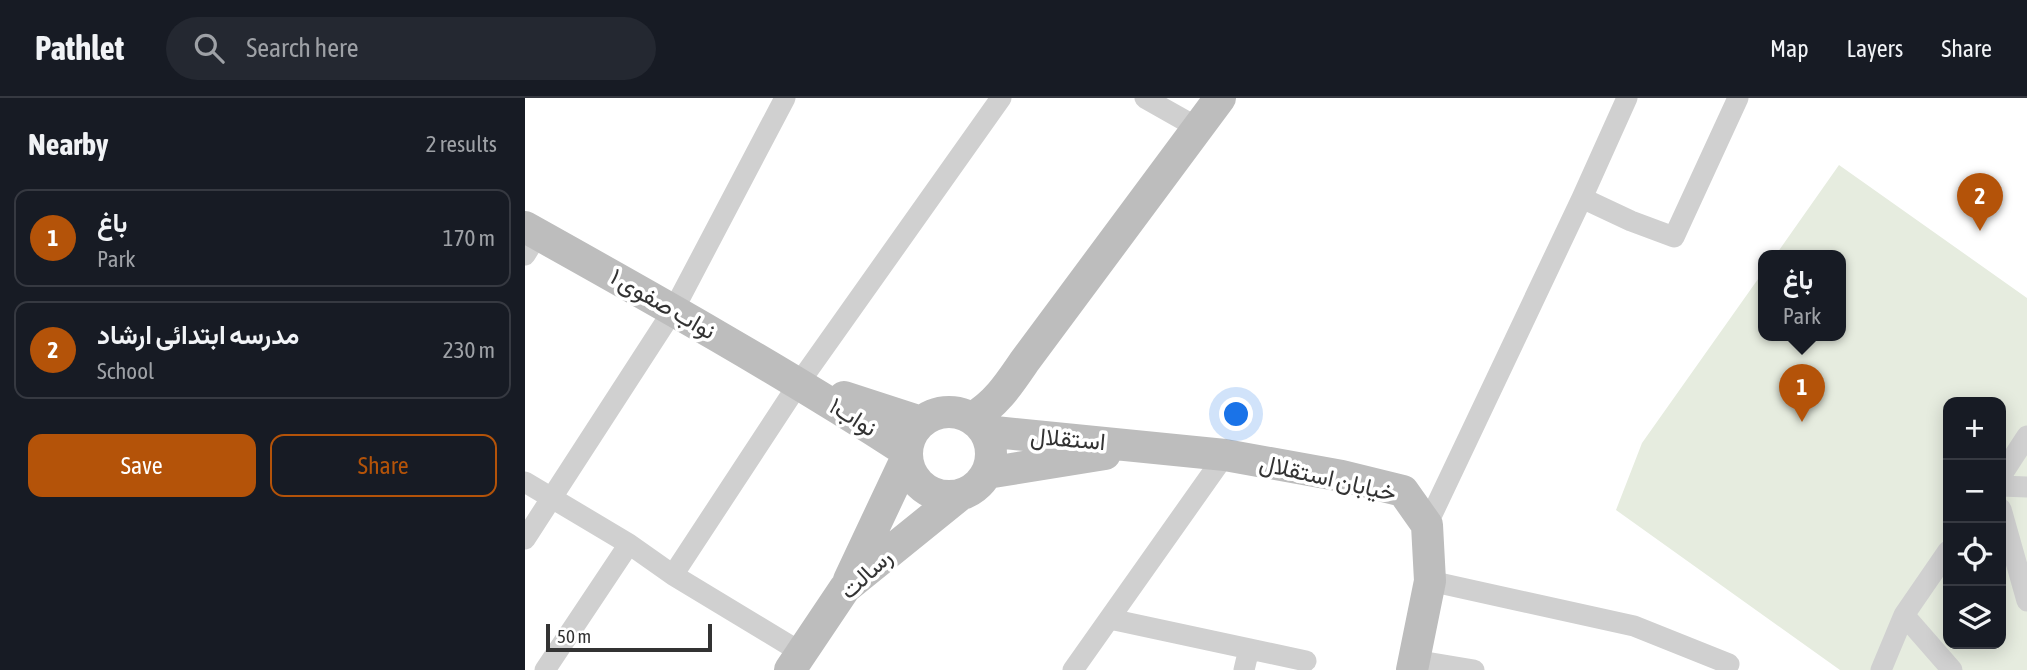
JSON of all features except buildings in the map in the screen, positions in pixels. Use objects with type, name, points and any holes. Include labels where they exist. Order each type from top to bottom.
[{"type":"main road","points":[[978,425],[987,409],[1003,393],[1220,98]]},
{"type":"main road","name":"نواب صفوی ۱","points":[[529,239],[674,309],[799,383]]},
{"type":"main road","points":[[799,383],[921,422]]},
{"type":"main road","name":"نواب۱","points":[[799,383],[906,455]]},
{"type":"main road","points":[[845,588],[906,455],[911,435],[921,422],[937,413],[946,412],[978,425],[991,456],[987,473],[977,487],[960,495],[942,496],[925,489],[912,476],[906,455]]},
{"type":"main road","name":"استقلال","points":[[978,425],[1151,447]]},
{"type":"main road","points":[[987,473],[1151,447]]},
{"type":"main road","name":"خیابان استقلال","points":[[1151,447],[1225,455],[1342,476],[1403,491],[1427,525]]},
{"type":"main road","name":"رسالت","points":[[796,662],[845,588],[960,495]]},
{"type":"main road","points":[[1413,665],[1430,581],[1427,525]]},
{"type":"street","points":[[525,539],[674,309],[785,98]]},
{"type":"street","points":[[673,575],[799,383],[1001,98]]},
{"type":"street","points":[[1146,98],[1198,128]]},
{"type":"street","points":[[1427,525],[1627,98]]},
{"type":"street","points":[[1582,198],[1674,237],[1738,98]]},
{"type":"street","points":[[2006,468],[2027,436]]},
{"type":"street","points":[[1073,670],[1225,455]]},
{"type":"street","points":[[525,482],[629,544],[796,662]]},
{"type":"street","points":[[2006,486],[2027,487]]},
{"type":"street","points":[[2005,523],[2027,601]]},
{"type":"street","points":[[545,670],[629,544]]},
{"type":"street","points":[[1881,670],[1904,615],[1943,558]]},
{"type":"street","points":[[1430,581],[1633,625],[1729,664]]},
{"type":"street","points":[[1904,615],[1952,670]]},
{"type":"street","points":[[1110,619],[1246,660],[1307,661]]},
{"type":"street","points":[[1413,665],[1474,670]]},
{"type":"shaded area","points":[[1839,165],[2027,298],[2027,670],[1840,670],[1616,510],[1642,443],[1758,279],[1758,341],[1846,341],[1846,250],[1779,250]]},
{"type":"place","name":"مدرسه ابتدائی ارشاد","points":[[1980,231]]},
{"type":"place","name":"باغ","points":[[1802,422]]}]
